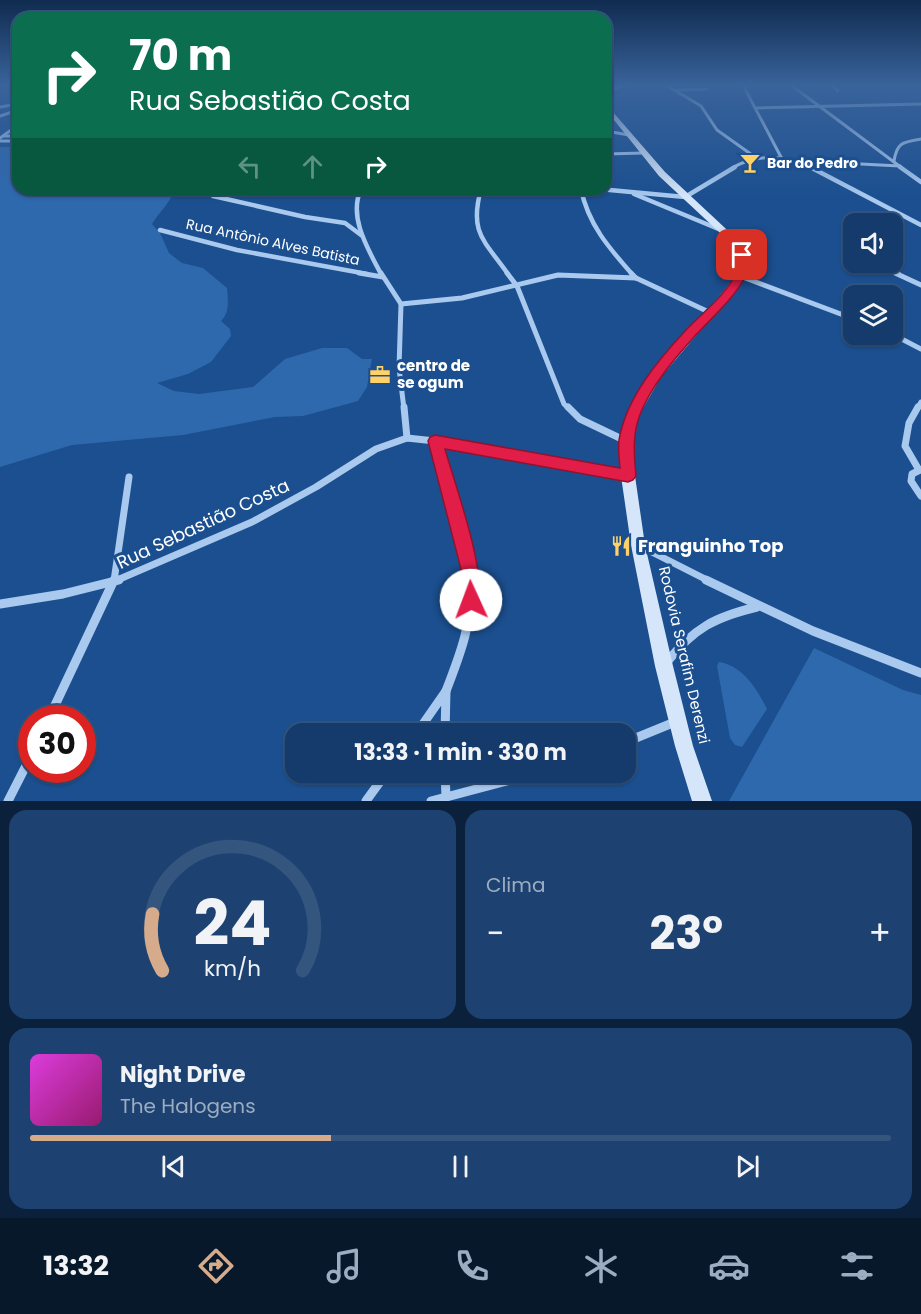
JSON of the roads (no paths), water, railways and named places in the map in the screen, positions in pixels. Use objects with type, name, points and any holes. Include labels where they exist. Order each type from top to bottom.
[{"type":"main road","points":[[619,122],[685,197],[736,243],[744,264],[740,276]]},
{"type":"main road","name":"Rodovia Serafim Derenzi","points":[[702,801],[664,666],[638,545],[628,476],[626,441],[634,412],[657,374],[740,276]]},
{"type":"street","points":[[712,122],[717,130],[755,157]]},
{"type":"street","points":[[763,122],[782,159]]},
{"type":"street","points":[[839,122],[921,182]]},
{"type":"street","points":[[612,132],[629,135]]},
{"type":"street","points":[[894,161],[896,149],[904,142],[921,139]]},
{"type":"street","points":[[612,154],[644,153]]},
{"type":"street","points":[[612,190],[685,197],[738,164],[755,157],[900,166]]},
{"type":"street","points":[[799,161],[921,225]]},
{"type":"street","points":[[628,191],[724,232]]},
{"type":"street","points":[[359,195],[357,198],[361,236],[383,277],[401,304],[399,368],[407,438],[628,476]]},
{"type":"street","points":[[480,195],[475,211],[478,232],[518,286],[564,404],[580,419],[626,441]]},
{"type":"street","points":[[582,195],[585,209],[600,237],[636,278]]},
{"type":"street","points":[[213,196],[305,217],[345,223],[361,236]]},
{"type":"street","name":"Rua Antônio Alves Batista","points":[[160,230],[237,250],[383,277]]},
{"type":"street","points":[[896,273],[921,285]]},
{"type":"street","points":[[401,304],[462,298],[558,275],[573,274],[636,278],[711,313]]},
{"type":"street","points":[[740,276],[843,315]]},
{"type":"street","points":[[903,340],[921,349]]},
{"type":"street","points":[[921,402],[909,423],[906,440],[907,451],[920,470],[912,474],[911,481],[921,496]]},
{"type":"street","name":"Rua Sebastião Costa","points":[[0,604],[63,594],[114,582],[252,522],[316,487],[376,449],[407,438]]},
{"type":"street","points":[[424,723],[446,691],[466,634],[471,600],[470,569],[435,441]]},
{"type":"street","points":[[55,705],[114,582],[129,477]]},
{"type":"street","points":[[638,545],[758,606],[863,654],[921,673]]},
{"type":"street","points":[[664,666],[694,630],[710,621],[758,606]]},
{"type":"street","points":[[445,723],[446,691]]},
{"type":"street","points":[[636,738],[679,721]]},
{"type":"street","points":[[8,801],[18,781]]},
{"type":"street","points":[[366,801],[379,783]]},
{"type":"street","points":[[446,783],[446,797]]},
{"type":"street","points":[[431,801],[499,783]]},
{"type":"place","name":"Bar do Pedro","points":[[750,163]]},
{"type":"place","name":"centro de se ogum","points":[[380,375]]},
{"type":"place","name":"Franguinho Top","points":[[621,546]]}]
